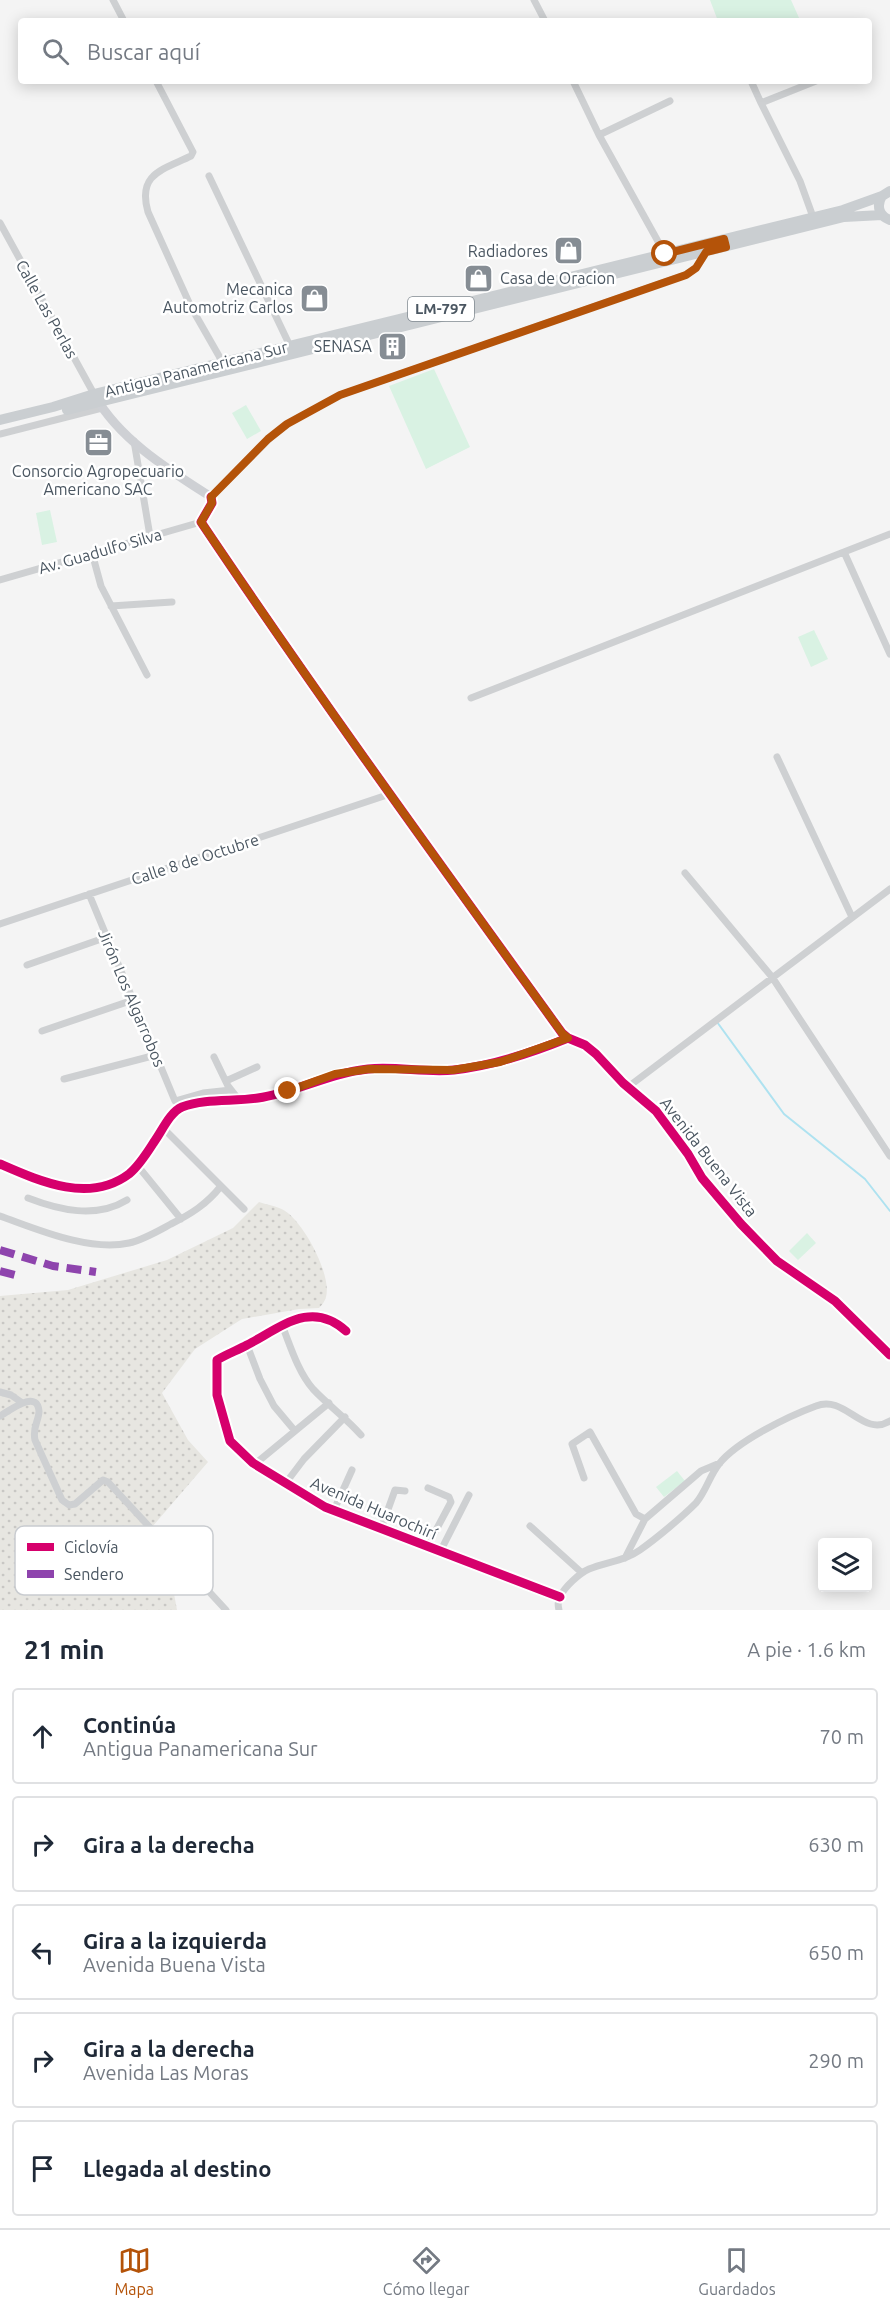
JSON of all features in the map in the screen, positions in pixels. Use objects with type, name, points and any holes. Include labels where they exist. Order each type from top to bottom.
[{"type":"main road","name":"Antigua Panamericana Sur","points":[[0,420],[53,407],[98,401],[223,363],[290,346],[706,252],[725,243],[862,204],[886,193]]},
{"type":"main road","name":"LM-797","points":[[886,193],[878,207],[886,217],[890,231]]},
{"type":"main road","name":"Antigua Panamericana Sur","points":[[0,427],[665,254],[844,217],[886,217]]},
{"type":"street","points":[[113,0],[122,18]]},
{"type":"street","points":[[534,0],[543,18]]},
{"type":"street","points":[[158,84],[193,152],[191,156],[163,169],[149,179],[144,196],[148,212],[191,307],[223,363]]},
{"type":"street","points":[[574,84],[598,135],[665,254]]},
{"type":"street","points":[[752,84],[800,181],[813,217]]},
{"type":"street","points":[[761,103],[808,84]]},
{"type":"street","points":[[598,135],[670,101]]},
{"type":"street","points":[[209,176],[290,346]]},
{"type":"street","name":"Calle Las Perlas","points":[[0,223],[98,401]]},
{"type":"street","points":[[211,497],[268,439],[287,424],[340,395],[686,275],[696,268],[706,252]]},
{"type":"street","points":[[0,434],[98,401],[107,416],[134,441],[180,477],[211,497],[212,503],[201,522]]},
{"type":"street","points":[[134,441],[150,536]]},
{"type":"street","name":"Av. Guadulfo Silva","points":[[0,580],[201,522]]},
{"type":"street","name":"Avenida Buena Vista","points":[[201,522],[390,794],[562,1033],[585,1045],[596,1054],[662,1118],[702,1178],[741,1224],[777,1261],[835,1301],[890,1355]]},
{"type":"street","points":[[471,698],[890,534]]},
{"type":"street","points":[[844,552],[890,654]]},
{"type":"street","points":[[93,553],[101,586],[147,675]]},
{"type":"street","points":[[111,606],[172,602]]},
{"type":"street","points":[[777,757],[852,916]]},
{"type":"street","name":"Calle 8 de Octubre","points":[[0,924],[390,794]]},
{"type":"street","points":[[685,873],[772,977],[890,1156]]},
{"type":"street","points":[[628,1087],[890,889]]},
{"type":"street","name":"Jirón Los Algarrobos","points":[[89,894],[175,1101],[203,1093],[231,1090]]},
{"type":"street","points":[[27,965],[107,937]]},
{"type":"street","points":[[42,1031],[133,1000]]},
{"type":"street","points":[[0,1164],[39,1180],[74,1188],[97,1188],[129,1174],[176,1110],[183,1107],[288,1091],[335,1074],[369,1069],[453,1070],[500,1062],[568,1038]]},
{"type":"street","points":[[64,1079],[156,1055]]},
{"type":"street","points":[[214,1058],[225,1081],[239,1100]]},
{"type":"street","points":[[225,1081],[257,1067]]},
{"type":"street","points":[[164,1128],[244,1209]]},
{"type":"street","points":[[137,1165],[181,1219]]},
{"type":"street","points":[[0,1216],[72,1240],[97,1244],[128,1244],[181,1219],[209,1202],[221,1186]]},
{"type":"street","points":[[28,1198],[55,1208],[89,1211],[115,1208],[127,1200]]},
{"type":"street","points":[[295,1431],[274,1406],[260,1379],[247,1345],[301,1316],[320,1317],[338,1323],[346,1331]]},
{"type":"street","points":[[282,1325],[300,1367],[312,1388],[345,1417],[361,1435]]},
{"type":"street","name":"Avenida Huarochirí","points":[[247,1345],[219,1358],[216,1362],[217,1395],[230,1442],[255,1464],[285,1484],[334,1510],[560,1597]]},
{"type":"street","points":[[0,1392],[11,1395],[21,1402],[33,1402],[39,1409],[33,1431],[35,1440],[62,1500],[69,1505],[75,1503],[103,1480],[108,1482],[149,1526]]},
{"type":"street","points":[[0,1416],[21,1402]]},
{"type":"street","points":[[255,1464],[329,1402]]},
{"type":"street","points":[[625,1558],[645,1519],[701,1471],[720,1463],[750,1439],[786,1418],[820,1404],[832,1403],[869,1425],[880,1426],[890,1421]]},
{"type":"street","points":[[285,1484],[304,1459],[345,1417]]},
{"type":"street","points":[[584,1478],[572,1444],[590,1432],[631,1507],[636,1514],[645,1519]]},
{"type":"street","points":[[559,1610],[560,1597],[588,1569],[625,1558],[639,1551],[696,1502],[720,1463]]},
{"type":"street","points":[[334,1510],[352,1470]]},
{"type":"street","points":[[427,1547],[451,1502],[449,1497],[428,1488]]},
{"type":"street","points":[[381,1529],[396,1490],[405,1491]]},
{"type":"street","points":[[440,1552],[469,1495]]},
{"type":"street","points":[[530,1526],[582,1574]]},
{"type":"street","points":[[212,1595],[226,1610]]},
{"type":"sand","points":[[259,1202],[282,1209],[300,1226],[315,1250],[325,1276],[326,1297],[319,1308],[299,1309],[242,1319],[195,1349],[162,1393],[188,1440],[208,1462],[153,1526],[15,1526],[15,1595],[174,1595],[177,1610],[0,1610],[0,1296],[68,1290],[167,1260],[233,1228]]},
{"type":"green space","points":[[710,0],[791,0],[799,18],[717,18]]},
{"type":"green space","points":[[434,369],[470,447],[426,469],[389,386]]},
{"type":"green space","points":[[246,405],[261,431],[247,439],[232,413]]},
{"type":"green space","points":[[50,510],[57,542],[42,545],[36,513]]},
{"type":"green space","points":[[814,630],[828,659],[811,667],[798,637]]},
{"type":"green space","points":[[807,1233],[816,1243],[798,1260],[789,1251]]},
{"type":"green space","points":[[677,1471],[685,1481],[664,1497],[656,1487]]},
{"type":"waterway","points":[[717,1022],[784,1114],[865,1179],[890,1211]]},
{"type":"marked path","points":[[0,1250],[53,1266],[96,1272]]},
{"type":"marked path","points":[[0,1271],[19,1276]]},
{"type":"cycle path","points":[[211,497],[212,503],[201,522],[334,715],[562,1033],[585,1045],[596,1054],[623,1083],[656,1111],[688,1154],[702,1178],[741,1224],[777,1261],[835,1301],[890,1355]]},
{"type":"cycle path","points":[[0,1164],[47,1183],[81,1189],[97,1187],[114,1183],[133,1171],[170,1117],[178,1109],[191,1104],[272,1095],[340,1074],[368,1069],[443,1071],[469,1068],[512,1058],[568,1038]]},
{"type":"cycle path","points":[[346,1331],[320,1317],[308,1317],[284,1325],[217,1360],[217,1395],[230,1441],[253,1463],[325,1507],[560,1597]]},
{"type":"place","name":"Radiadores","points":[[569,251]]},
{"type":"place","name":"Casa de Oracion","points":[[479,278]]},
{"type":"place","name":"Mecanica Automotriz Carlos","points":[[314,298]]},
{"type":"place","name":"SENASA","points":[[393,346]]},
{"type":"place","name":"Consorcio Agropecuario Americano SAC","points":[[98,443]]},
{"type":"route","points":[[288,1091],[335,1074],[369,1069],[453,1070],[500,1062],[568,1038],[562,1033],[390,794],[235,574],[201,522],[212,503],[211,497],[268,439],[287,424],[340,395],[686,275],[696,268],[706,252],[726,247],[724,239],[665,254]]}]
